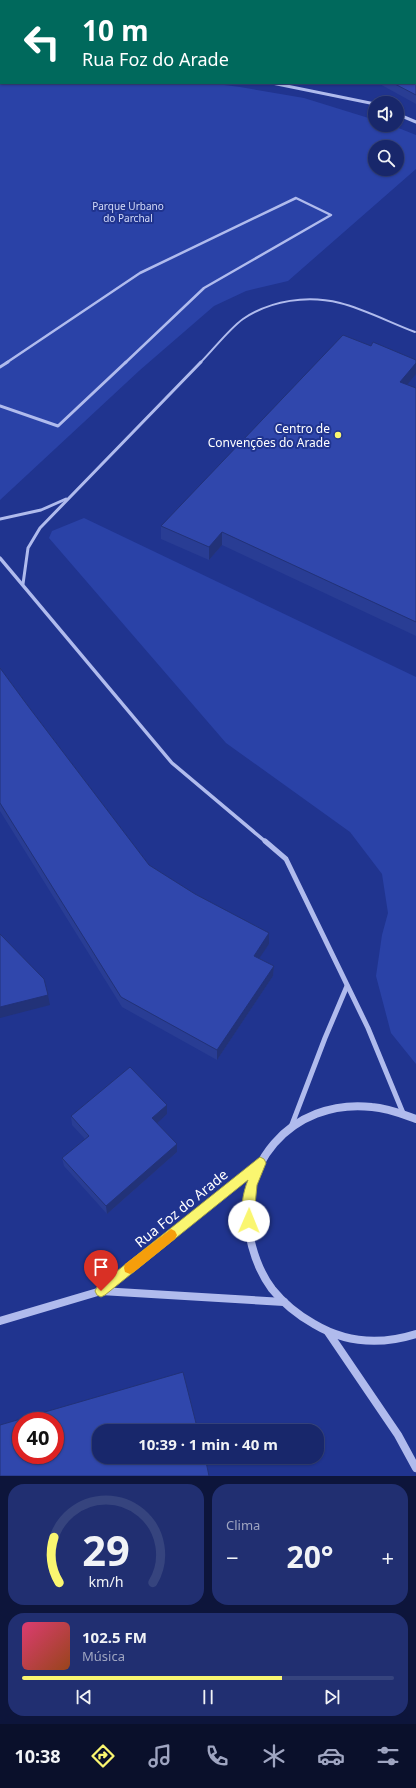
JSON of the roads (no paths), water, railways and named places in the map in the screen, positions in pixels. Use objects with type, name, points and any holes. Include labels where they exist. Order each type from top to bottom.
[{"type":"street","points":[[277,84],[368,103]]},
{"type":"street","points":[[404,117],[416,122]]},
{"type":"street","points":[[0,367],[140,273],[296,198],[331,215],[204,288],[58,426],[0,406]]},
{"type":"street","points":[[0,558],[172,763],[286,859],[368,1028],[403,1113]]},
{"type":"street","points":[[290,1128],[311,1077],[333,1016],[347,986]]},
{"type":"street","points":[[416,1119],[403,1113],[379,1106],[355,1105],[332,1108],[310,1116],[290,1128],[274,1143],[260,1163],[251,1185],[248,1209],[249,1234],[256,1258],[268,1281],[284,1302],[304,1319],[328,1332],[354,1340],[380,1341],[405,1338],[416,1334]]},
{"type":"street","name":"Rua Foz do Arade","points":[[101,1291],[260,1163]]},
{"type":"street","name":"Rua Foz do Arade","points":[[0,1321],[101,1291],[284,1302]]},
{"type":"street","points":[[328,1332],[398,1435],[416,1468]]},
{"type":"lane","points":[[22,584],[28,548],[40,528],[242,320],[262,308],[284,301],[312,300],[340,303],[415,332]]},
{"type":"lane","points":[[0,519],[41,510],[68,498]]},
{"type":"place","name":"Centro de Convenções do Arade","points":[[338,435]]},
{"type":"park label","name":"Parque Urbano do Parchal","points":[[128,212]]}]
